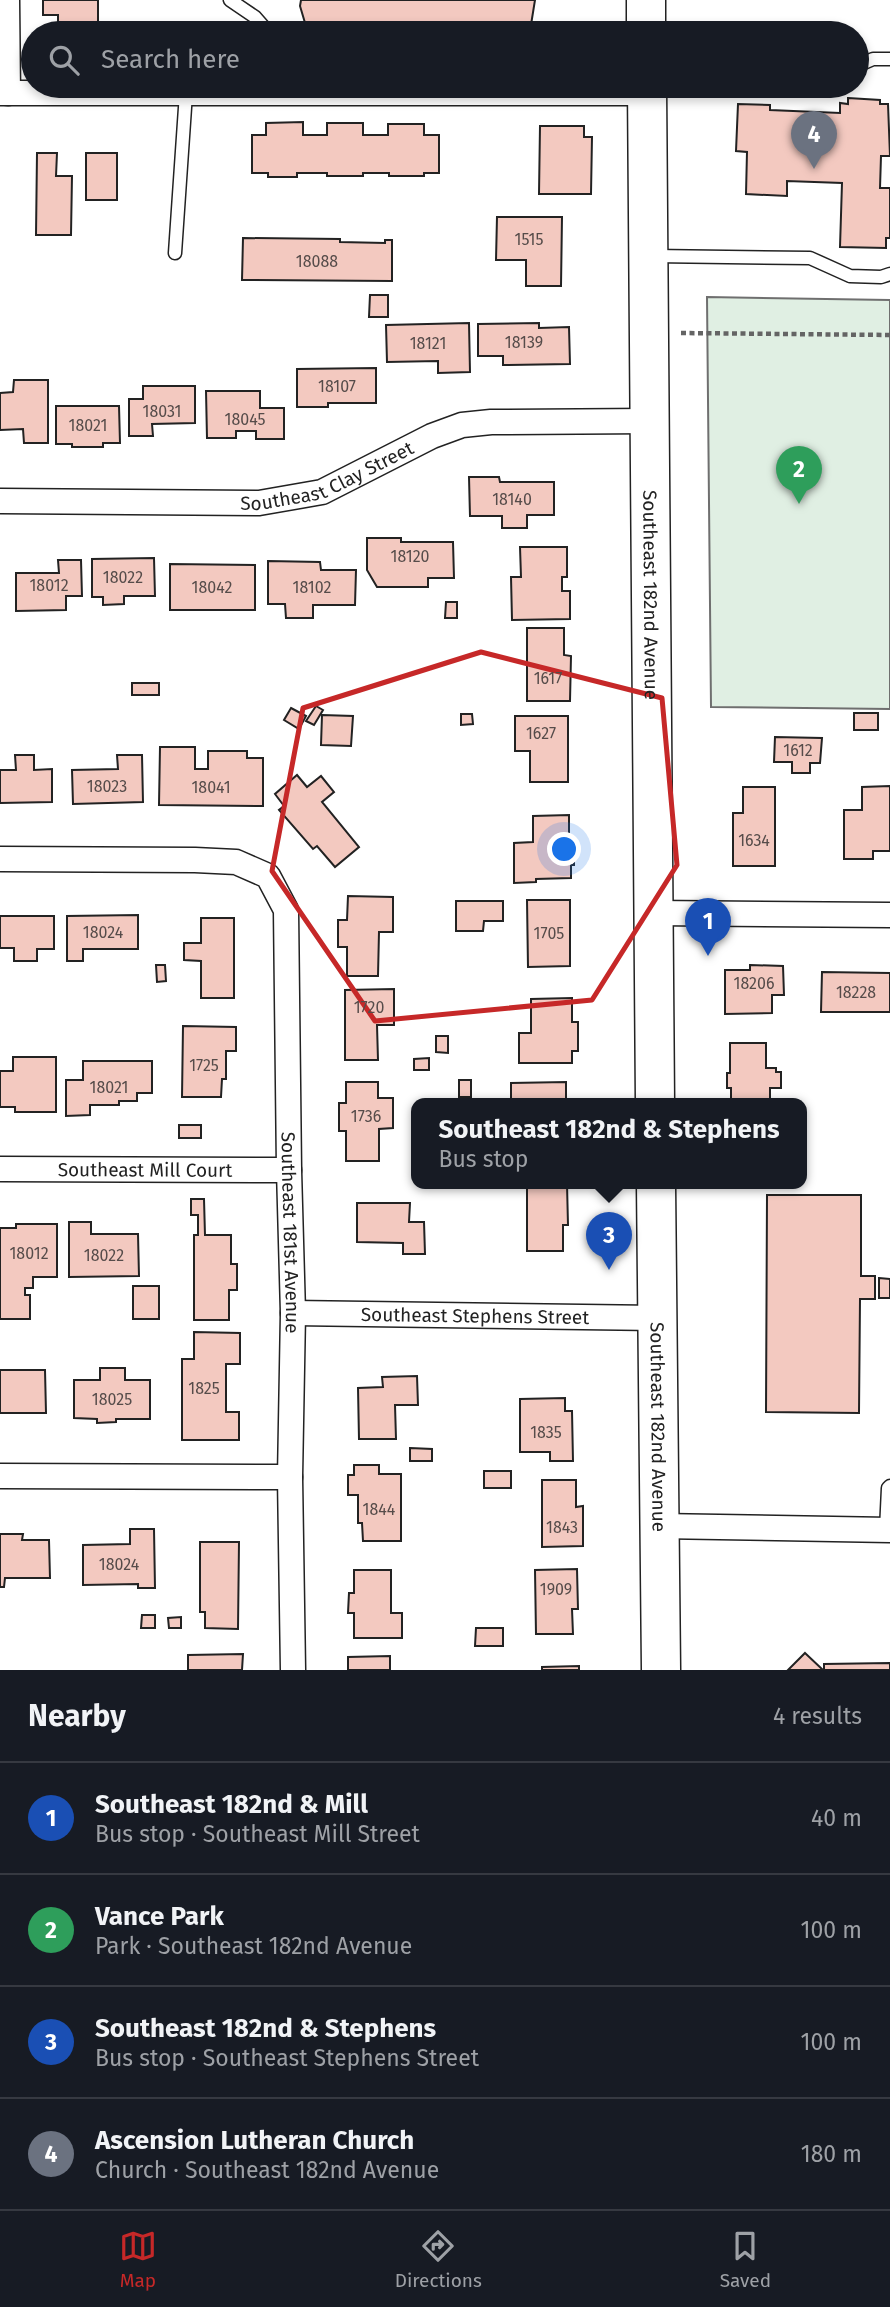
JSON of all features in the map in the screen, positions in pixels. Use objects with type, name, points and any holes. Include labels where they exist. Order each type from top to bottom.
[{"type":"main road","points":[[646,0],[646,21]]},
{"type":"main road","name":"Southeast 182nd Avenue","points":[[655,1098],[648,256],[656,98]]},
{"type":"main road","name":"Southeast 182nd Avenue","points":[[656,1189],[661,1670]]},
{"type":"street","points":[[4,93],[7,0]]},
{"type":"street","name":"Southeast Clay Street","points":[[0,501],[260,503],[322,492],[432,436],[462,425],[491,422],[650,421]]},
{"type":"street","name":"Southeast 181st Avenue","points":[[0,859],[236,862],[268,876],[286,910],[293,1313],[290,1477],[293,1670]]},
{"type":"street","points":[[653,913],[890,915]]},
{"type":"street","name":"Southeast Mill Court","points":[[0,1169],[289,1170]]},
{"type":"street","name":"Southeast Stephens Street","points":[[293,1313],[657,1318]]},
{"type":"street","points":[[0,1476],[290,1477]]},
{"type":"street","points":[[659,1526],[888,1530]]},
{"type":"lane","points":[[230,0],[258,21]]},
{"type":"lane","points":[[869,61],[890,59]]},
{"type":"lane","points":[[176,253],[186,98]]},
{"type":"lane","points":[[648,256],[810,258],[850,276],[881,277],[890,274]]},
{"type":"lane","points":[[888,1530],[890,1486]]},
{"type":"path","points":[[649,333],[890,335]]},
{"type":"highlighted area","points":[[481,652],[662,698],[677,865],[592,1000],[375,1021],[272,871],[303,708]]},
{"type":"green space","points":[[707,297],[890,300],[890,709],[711,707]]},
{"type":"building","points":[[43,0],[98,0],[98,21],[58,21],[58,15],[43,15]]},
{"type":"building","points":[[301,0],[535,0],[532,21],[304,21]]},
{"type":"building","points":[[848,98],[880,100],[880,104],[888,104],[890,156],[881,156],[880,188],[890,188],[890,238],[886,238],[886,248],[840,247],[842,183],[787,181],[787,196],[746,194],[747,152],[736,151],[738,104],[770,105],[770,110],[840,113],[840,103],[848,104]]},
{"type":"building","points":[[303,122],[303,135],[327,135],[327,123],[363,123],[363,135],[388,135],[388,124],[424,124],[424,135],[439,135],[439,173],[424,173],[424,176],[363,173],[363,176],[327,176],[327,173],[297,173],[297,177],[268,177],[268,173],[252,173],[252,135],[266,135],[266,123]]},
{"type":"building","points":[[540,126],[584,126],[584,137],[592,137],[591,194],[539,194]]},
{"type":"building","points":[[37,153],[57,153],[56,176],[72,176],[71,235],[36,235]]},
{"type":"building","points":[[86,153],[117,153],[117,200],[86,200]]},
{"type":"building","points":[[497,217],[562,217],[561,286],[526,286],[526,260],[496,260]]},
{"type":"building","points":[[243,238],[340,239],[340,242],[385,243],[385,240],[392,240],[392,281],[242,280]]},
{"type":"building","points":[[370,295],[388,295],[388,317],[369,317]]},
{"type":"building","points":[[469,323],[470,372],[438,373],[438,361],[387,362],[386,325]]},
{"type":"building","points":[[539,323],[539,328],[569,327],[570,364],[503,365],[503,356],[478,356],[478,324]]},
{"type":"building","points":[[376,368],[376,403],[328,403],[328,407],[297,407],[297,369]]},
{"type":"building","points":[[14,380],[48,380],[48,443],[24,443],[23,429],[0,430],[0,393],[13,392]]},
{"type":"building","points":[[143,386],[195,386],[195,423],[152,424],[153,436],[129,436],[129,399],[143,399]]},
{"type":"building","points":[[206,391],[260,391],[260,408],[284,408],[284,439],[256,439],[256,431],[236,431],[236,438],[207,438]]},
{"type":"building","points":[[56,406],[119,406],[120,443],[103,443],[103,447],[56,444]]},
{"type":"building","points":[[469,477],[499,477],[500,482],[554,482],[554,515],[527,515],[527,528],[502,528],[502,516],[470,516]]},
{"type":"building","points":[[367,538],[401,538],[401,542],[453,542],[454,578],[428,578],[428,587],[377,587],[367,570]]},
{"type":"building","points":[[520,547],[567,547],[567,577],[562,577],[562,591],[570,591],[570,619],[512,620],[511,577],[521,577]]},
{"type":"building","points":[[154,558],[155,596],[124,596],[124,604],[103,605],[103,597],[92,597],[92,559]]},
{"type":"building","points":[[58,560],[81,560],[82,596],[66,596],[66,610],[16,611],[16,573],[59,573]]},
{"type":"building","points":[[268,561],[320,562],[321,570],[356,570],[355,605],[313,605],[313,618],[286,618],[285,604],[268,604]]},
{"type":"building","points":[[170,564],[255,565],[255,610],[170,610]]},
{"type":"building","points":[[446,602],[457,602],[457,618],[445,618]]},
{"type":"building","points":[[527,628],[564,628],[564,655],[571,656],[570,701],[527,701]]},
{"type":"building","points":[[132,683],[159,683],[159,695],[132,695]]},
{"type":"building","points":[[316,706],[323,710],[314,725],[306,721]]},
{"type":"building","points":[[291,708],[306,716],[299,729],[284,720]]},
{"type":"building","points":[[854,713],[878,713],[878,730],[854,730]]},
{"type":"building","points":[[461,714],[472,714],[473,724],[461,725]]},
{"type":"building","points":[[322,715],[353,716],[351,746],[321,745]]},
{"type":"building","points":[[515,716],[568,716],[568,782],[530,782],[530,751],[515,751]]},
{"type":"building","points":[[775,737],[822,738],[820,763],[810,763],[810,773],[792,773],[792,762],[774,762]]},
{"type":"building","points":[[160,747],[195,747],[195,769],[208,769],[208,751],[247,751],[247,758],[263,758],[263,806],[159,805]]},
{"type":"building","points":[[15,755],[34,755],[34,770],[52,769],[52,802],[0,803],[0,770],[16,770]]},
{"type":"building","points":[[117,755],[142,755],[143,802],[73,804],[72,770],[118,769]]},
{"type":"building","points":[[297,775],[307,787],[321,776],[334,792],[322,802],[359,847],[335,867],[317,846],[313,849],[279,810],[284,806],[275,794]]},
{"type":"building","points":[[890,786],[890,851],[873,851],[873,859],[844,859],[844,810],[862,810],[862,787]]},
{"type":"building","points":[[743,787],[775,787],[775,866],[733,866],[733,813],[743,813]]},
{"type":"building","points":[[569,815],[569,841],[574,841],[571,878],[514,883],[514,843],[533,842],[533,816]]},
{"type":"building","points":[[348,896],[393,897],[393,932],[379,932],[378,976],[347,976],[347,947],[338,947],[338,920],[347,920]]},
{"type":"building","points":[[527,900],[570,900],[570,966],[528,967]]},
{"type":"building","points":[[456,901],[503,901],[503,921],[484,921],[483,931],[456,931]]},
{"type":"building","points":[[138,915],[138,949],[83,949],[83,961],[67,961],[67,916]]},
{"type":"building","points":[[0,916],[54,916],[54,949],[37,949],[37,961],[14,961],[14,948],[0,948]]},
{"type":"building","points":[[201,918],[234,918],[234,998],[201,998],[201,961],[184,960],[184,943],[201,943]]},
{"type":"building","points":[[156,965],[165,965],[166,981],[157,982]]},
{"type":"building","points":[[750,965],[783,966],[784,995],[772,995],[772,1013],[725,1014],[725,970],[750,970]]},
{"type":"building","points":[[822,972],[890,973],[890,1012],[821,1012]]},
{"type":"building","points":[[394,989],[394,1025],[377,1025],[378,1060],[345,1060],[345,990]]},
{"type":"building","points":[[572,998],[572,1022],[578,1022],[578,1051],[572,1051],[572,1063],[519,1063],[519,1033],[531,1033],[531,999]]},
{"type":"building","points":[[183,1026],[236,1027],[236,1051],[226,1051],[226,1079],[222,1079],[221,1097],[182,1097]]},
{"type":"building","points":[[436,1036],[448,1036],[448,1053],[436,1052]]},
{"type":"building","points":[[730,1043],[766,1043],[766,1068],[776,1068],[776,1072],[781,1072],[781,1088],[770,1088],[770,1098],[731,1098],[731,1088],[727,1088],[727,1073],[730,1073]]},
{"type":"building","points":[[13,1057],[56,1057],[56,1112],[15,1112],[15,1107],[0,1107],[0,1071],[13,1071]]},
{"type":"building","points":[[429,1058],[429,1070],[414,1070],[414,1059]]},
{"type":"building","points":[[83,1061],[152,1061],[152,1093],[137,1093],[137,1101],[119,1101],[119,1105],[90,1105],[90,1115],[66,1116],[66,1080],[83,1080]]},
{"type":"building","points":[[459,1080],[471,1080],[471,1097],[459,1097]]},
{"type":"building","points":[[346,1082],[378,1082],[378,1098],[393,1098],[393,1128],[379,1129],[379,1161],[346,1161],[346,1131],[339,1131],[339,1103],[346,1103]]},
{"type":"building","points":[[566,1082],[566,1098],[511,1098],[511,1083]]},
{"type":"building","points":[[179,1125],[201,1125],[201,1138],[179,1138]]},
{"type":"building","points":[[527,1189],[567,1189],[568,1225],[563,1225],[563,1251],[527,1251]]},
{"type":"building","points":[[767,1195],[861,1195],[861,1276],[875,1276],[875,1299],[860,1299],[859,1413],[766,1412]]},
{"type":"building","points":[[191,1199],[204,1199],[205,1235],[231,1235],[231,1264],[237,1264],[237,1290],[229,1290],[229,1320],[194,1320],[194,1235],[198,1235],[198,1215],[191,1215]]},
{"type":"building","points":[[357,1203],[410,1203],[409,1222],[424,1222],[425,1254],[403,1254],[403,1243],[357,1242]]},
{"type":"building","points":[[69,1222],[91,1222],[91,1234],[138,1234],[139,1276],[69,1277]]},
{"type":"building","points":[[16,1224],[57,1224],[57,1277],[33,1277],[33,1288],[25,1288],[25,1295],[30,1295],[30,1319],[0,1319],[0,1228],[16,1228]]},
{"type":"building","points":[[879,1278],[890,1279],[890,1298],[879,1298]]},
{"type":"building","points":[[133,1286],[159,1286],[159,1319],[133,1319]]},
{"type":"building","points":[[194,1332],[240,1333],[240,1364],[226,1364],[226,1412],[239,1412],[239,1440],[182,1440],[182,1359],[194,1359]]},
{"type":"building","points":[[100,1368],[125,1368],[125,1380],[150,1380],[150,1419],[116,1419],[116,1422],[97,1423],[97,1419],[74,1418],[74,1380],[100,1380]]},
{"type":"building","points":[[0,1370],[45,1370],[46,1413],[0,1413]]},
{"type":"building","points":[[417,1376],[418,1405],[395,1405],[396,1439],[359,1439],[358,1388],[383,1387],[382,1377]]},
{"type":"building","points":[[565,1398],[565,1411],[572,1411],[573,1461],[550,1461],[550,1452],[520,1452],[520,1399]]},
{"type":"building","points":[[410,1448],[432,1449],[432,1461],[410,1461]]},
{"type":"building","points":[[354,1465],[379,1465],[379,1474],[401,1474],[401,1541],[363,1541],[362,1523],[358,1523],[358,1495],[348,1495],[348,1475],[354,1475]]},
{"type":"building","points":[[484,1471],[511,1471],[511,1488],[484,1488]]},
{"type":"building","points":[[542,1480],[576,1480],[576,1507],[583,1506],[583,1546],[542,1547]]},
{"type":"building","points":[[130,1529],[154,1529],[155,1588],[138,1588],[138,1584],[83,1585],[83,1545],[130,1544]]},
{"type":"building","points":[[0,1534],[23,1534],[22,1540],[49,1540],[50,1578],[5,1578],[4,1587],[0,1587]]},
{"type":"building","points":[[200,1542],[239,1542],[238,1629],[205,1628],[205,1612],[200,1612]]},
{"type":"building","points":[[577,1569],[578,1609],[572,1609],[573,1634],[536,1634],[535,1570]]},
{"type":"building","points":[[354,1570],[391,1570],[391,1613],[402,1613],[402,1638],[354,1638],[354,1613],[348,1613],[349,1593],[354,1593]]},
{"type":"building","points":[[142,1615],[155,1615],[155,1628],[141,1628]]},
{"type":"building","points":[[181,1617],[181,1628],[169,1628],[168,1618]]},
{"type":"building","points":[[476,1628],[503,1628],[503,1646],[475,1646]]},
{"type":"building","points":[[805,1653],[823,1670],[788,1670]]},
{"type":"building","points":[[243,1654],[242,1670],[188,1670],[188,1655]]},
{"type":"building","points":[[390,1656],[390,1670],[348,1670],[348,1657]]},
{"type":"building","points":[[890,1663],[890,1670],[824,1670],[824,1664]]},
{"type":"building","points":[[579,1666],[579,1670],[542,1670],[542,1667]]},
{"type":"place","name":"Ascension Lutheran Church","points":[[814,169]]},
{"type":"place","name":"Vance Park","points":[[799,504]]},
{"type":"place","name":"Southeast 182nd & Mill","points":[[708,956]]},
{"type":"place","name":"Southeast 182nd & Stephens","points":[[609,1270]]}]
